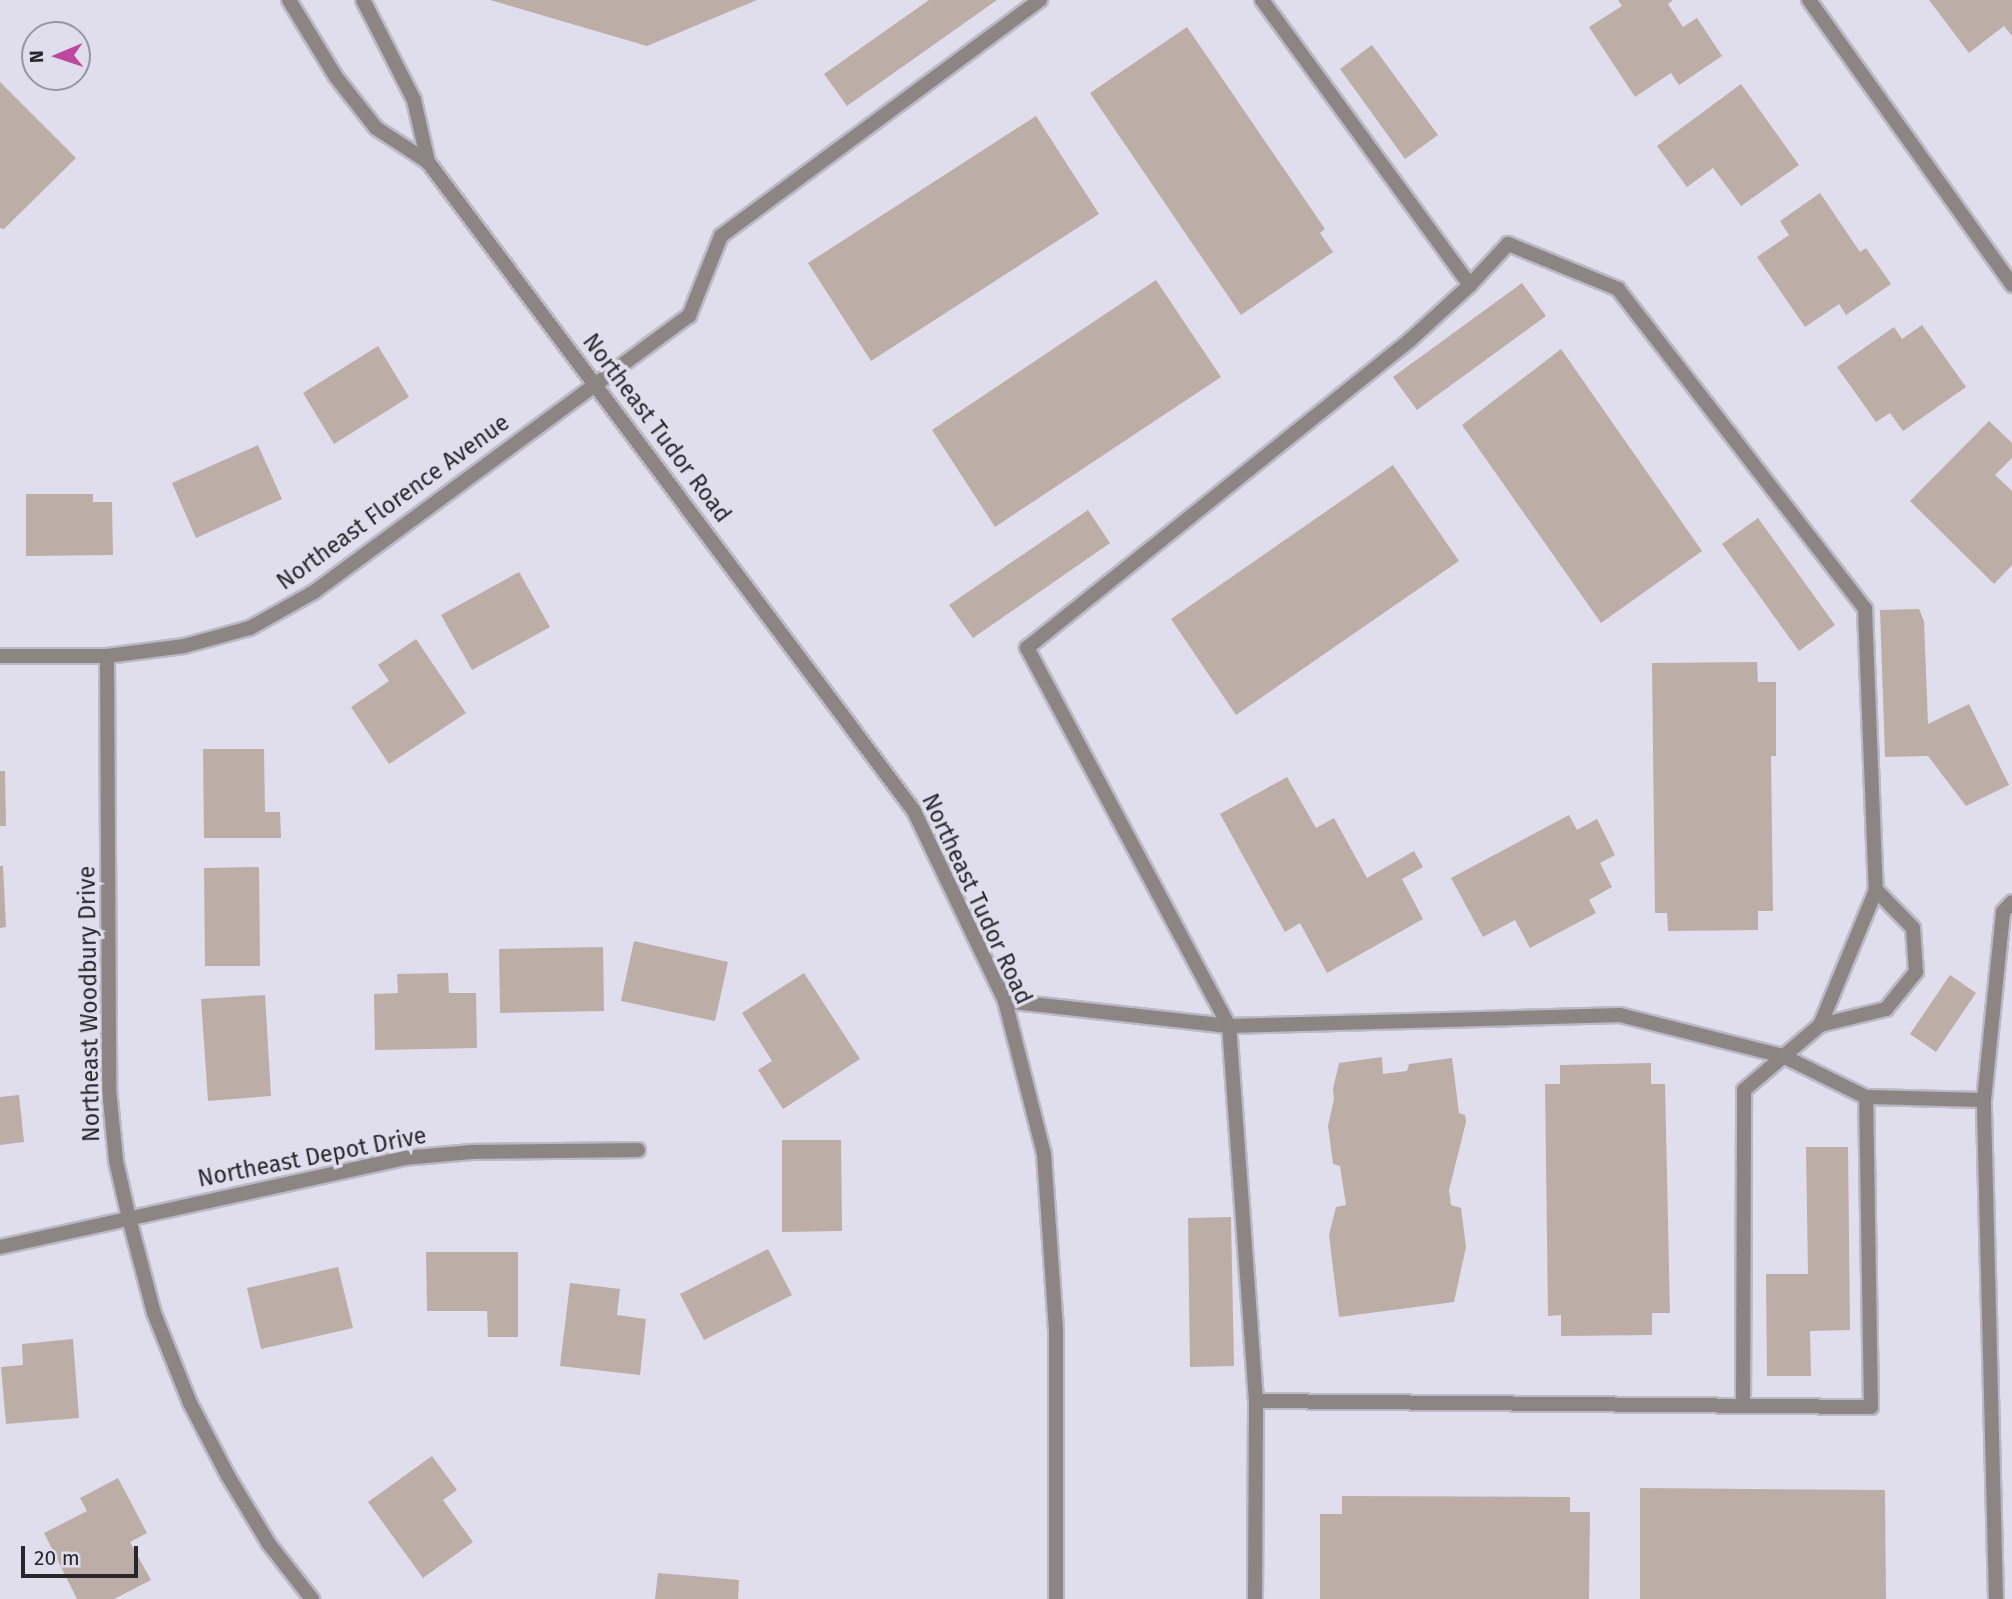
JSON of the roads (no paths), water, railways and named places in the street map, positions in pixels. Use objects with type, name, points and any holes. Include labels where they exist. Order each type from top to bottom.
[{"type":"street","name":"Northeast Tudor Road","points":[[289,0],[337,77],[376,128],[428,162],[914,811],[1005,1001],[1044,1154],[1056,1332],[1056,1599]]},
{"type":"street","name":"Northeast Tudor Road","points":[[363,0],[414,100],[428,162]]},
{"type":"street","name":"Northeast Florence Avenue","points":[[0,656],[107,656],[184,646],[250,628],[313,592],[689,316],[721,236],[1040,0]]},
{"type":"street","points":[[1262,0],[1470,285]]},
{"type":"street","points":[[1809,0],[2012,285]]},
{"type":"street","points":[[1255,1599],[1256,1401],[1229,1026],[1027,648],[1410,340],[1470,285],[1508,244],[1618,289],[1865,609],[1876,890],[1820,1025]]},
{"type":"street","name":"Northeast Woodbury Drive","points":[[107,656],[109,1089],[116,1161],[154,1313],[190,1403],[228,1476],[269,1544],[312,1599]]},
{"type":"street","points":[[1742,1406],[1744,1090],[1820,1025],[1886,1009],[1916,972],[1913,928],[1876,890]]},
{"type":"street","points":[[1996,1599],[1984,1100],[2003,912],[2012,902]]},
{"type":"street","points":[[1005,1001],[1229,1026],[1620,1015],[1783,1056],[1866,1097],[1984,1100]]},
{"type":"street","points":[[1256,1401],[1871,1407],[1866,1097]]},
{"type":"street","name":"Northeast Depot Drive","points":[[0,1247],[404,1158],[472,1152],[638,1150]]}]
